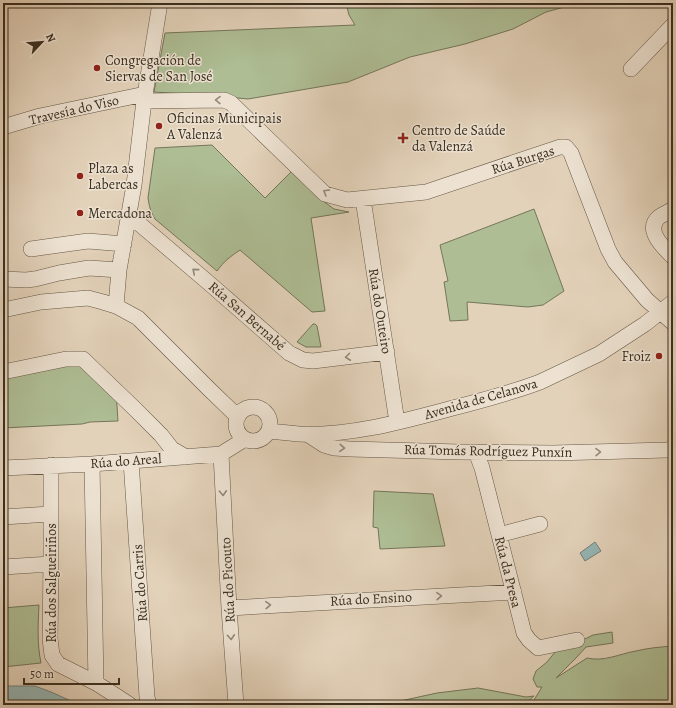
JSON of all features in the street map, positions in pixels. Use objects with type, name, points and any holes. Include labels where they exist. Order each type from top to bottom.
[{"type":"street","points":[[116,306],[119,270],[134,185],[145,97],[160,3]]},
{"type":"street","points":[[631,69],[673,25]]},
{"type":"street","name":"Travesía do Viso","points":[[3,128],[40,116],[145,97],[224,100],[231,103],[325,194],[346,200],[363,199]]},
{"type":"street","name":"Rúa Burgas","points":[[363,199],[426,192],[560,147],[566,147],[571,153],[608,249],[616,262],[647,300],[661,312]]},
{"type":"street","name":"Rúa do Outeiro","points":[[363,199],[398,422]]},
{"type":"street","points":[[673,210],[658,218],[653,229],[659,242],[673,257]]},
{"type":"street","name":"Rúa San Bernabé","points":[[129,215],[289,353],[303,360],[313,361],[387,352]]},
{"type":"street","points":[[31,248],[88,241],[124,244]]},
{"type":"street","points":[[3,279],[31,280],[89,268],[119,270]]},
{"type":"street","points":[[3,310],[41,302],[88,298],[116,306],[138,318],[238,417]]},
{"type":"street","name":"Avenida de Celanova","points":[[269,430],[299,434],[338,433],[398,422],[485,400],[540,382],[599,354],[645,324],[673,302]]},
{"type":"street","points":[[661,312],[673,323]]},
{"type":"street","points":[[3,372],[66,359],[83,359],[161,435],[172,449],[186,457]]},
{"type":"street","points":[[257,408],[262,410],[269,419],[269,430],[266,436],[258,440],[254,441],[245,439],[238,432],[236,422],[241,412],[246,409],[257,408]]},
{"type":"street","name":"Rúa Tomás Rodríguez Punxín","points":[[307,434],[324,445],[334,448],[374,450],[560,453],[673,449]]},
{"type":"street","name":"Rúa do Areal","points":[[3,468],[92,464],[221,454],[245,439]]},
{"type":"street","name":"Rúa da Presa","points":[[476,452],[482,468],[524,633],[538,648],[577,640]]},
{"type":"street","name":"Rúa do Picouto","points":[[221,454],[229,608],[236,705]]},
{"type":"street","name":"Rúa do Carris","points":[[131,461],[148,705]]},
{"type":"street","points":[[92,464],[96,683]]},
{"type":"street","name":"Rúa dos Salgueiriños","points":[[51,465],[50,639],[52,655],[58,664],[96,683],[130,705]]},
{"type":"street","points":[[3,517],[50,514]]},
{"type":"street","points":[[499,535],[540,524]]},
{"type":"street","points":[[3,567],[51,564]]},
{"type":"street","name":"Rúa do Ensino","points":[[229,608],[514,592]]},
{"type":"green space","points":[[344,3],[579,3],[546,12],[513,29],[465,44],[410,57],[348,82],[248,99],[154,92],[165,33],[355,25]]},
{"type":"green space","points":[[212,145],[265,198],[292,171],[315,195],[334,209],[349,212],[311,218],[325,311],[312,312],[240,250],[227,259],[217,271],[155,219],[150,209],[148,198],[155,148]]},
{"type":"green space","points":[[534,209],[564,291],[543,305],[528,307],[467,302],[468,320],[450,321],[444,282],[448,281],[440,245]]},
{"type":"green space","points":[[313,324],[317,326],[321,347],[306,347],[297,342]]},
{"type":"green space","points":[[83,359],[116,391],[118,421],[3,428],[3,372]]},
{"type":"green space","points":[[374,491],[433,494],[445,546],[380,549],[378,528],[373,527]]},
{"type":"green space","points":[[39,605],[38,642],[41,663],[3,667],[3,608]]},
{"type":"green space","points":[[612,632],[613,643],[586,647],[556,678],[587,658],[599,659],[645,649],[673,646],[673,705],[531,705],[542,687],[537,687],[533,679],[536,671],[547,662],[560,646],[585,639],[593,635]]},
{"type":"green space","points":[[478,688],[526,697],[534,696],[526,703],[526,705],[382,705],[437,693]]},
{"type":"green space","points":[[3,702],[41,702],[50,705],[3,705]]},
{"type":"water","points":[[595,542],[601,551],[585,561],[580,553]]},
{"type":"water","points":[[3,686],[35,686],[80,705],[50,705],[41,702],[3,702]]},
{"type":"place","name":"Congregación de Siervas de San José","points":[[97,68]]},
{"type":"place","name":"Oficinas Municipais A Valenzá","points":[[159,126]]},
{"type":"place","name":"Centro de Saúde da Valenzá","points":[[403,138]]},
{"type":"place","name":"Plaza as Labercas","points":[[80,176]]},
{"type":"place","name":"Mercadona","points":[[80,213]]},
{"type":"place","name":"Froiz","points":[[659,356]]}]
